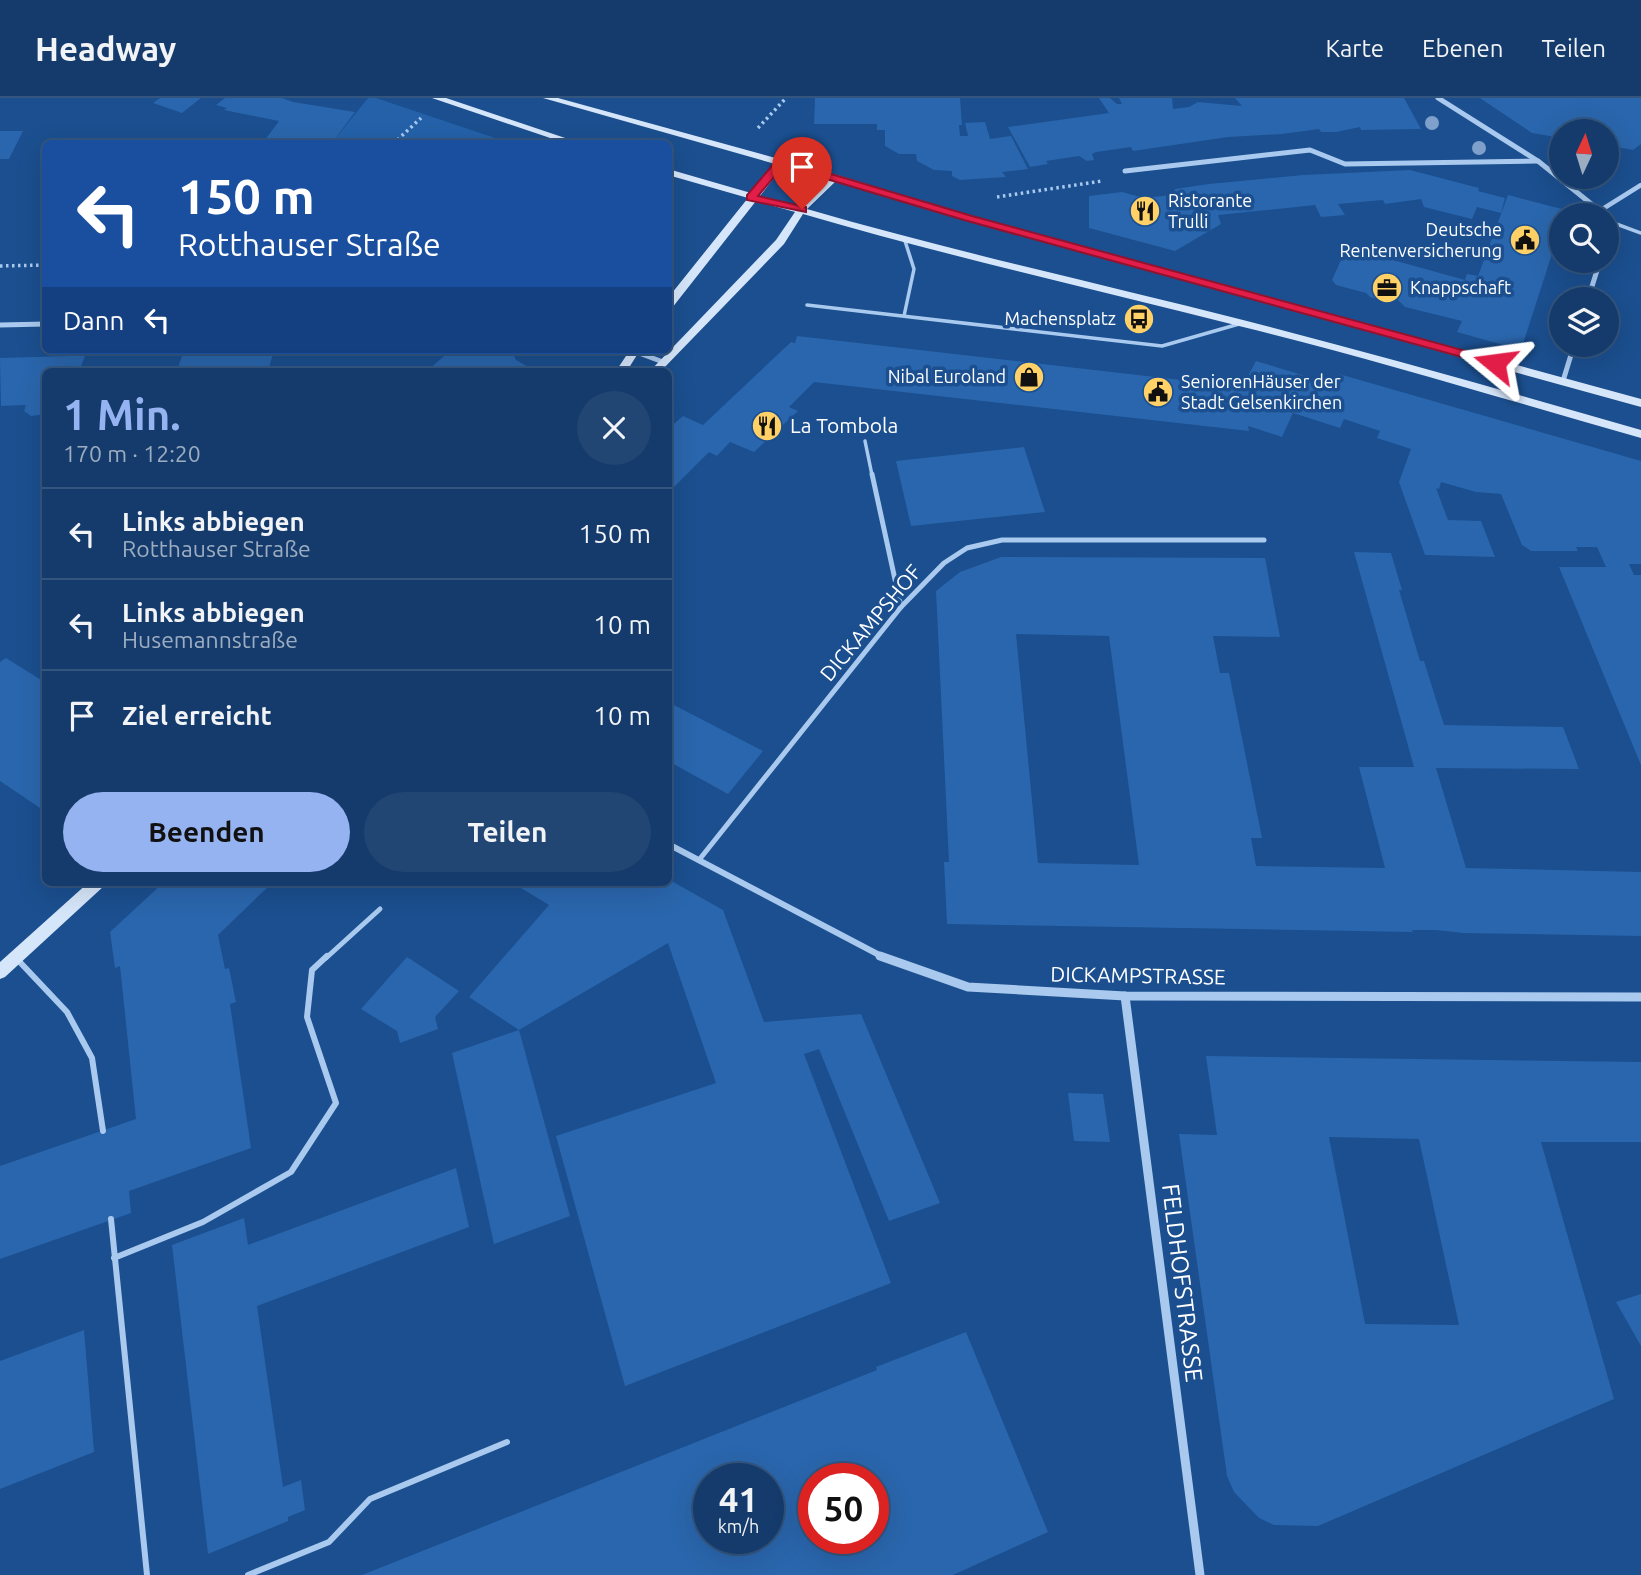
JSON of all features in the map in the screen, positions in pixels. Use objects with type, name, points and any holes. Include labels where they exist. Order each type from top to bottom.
[{"type":"main road","points":[[436,98],[567,140]]},
{"type":"main road","points":[[548,98],[834,177],[968,218],[1641,403]]},
{"type":"main road","points":[[672,301],[781,162]]},
{"type":"main road","points":[[672,173],[905,240],[1242,323],[1641,434]]},
{"type":"main road","points":[[672,353],[780,242],[802,209],[834,177]]},
{"type":"main road","points":[[0,972],[95,886]]},
{"type":"street","points":[[1438,98],[1538,161],[1592,203]]},
{"type":"street","points":[[1125,171],[1310,150],[1345,164],[1538,161]]},
{"type":"street","points":[[1613,203],[1641,186]]},
{"type":"street","points":[[0,325],[42,324]]},
{"type":"street","points":[[640,354],[659,366]]},
{"type":"street","points":[[1563,381],[1570,357]]},
{"type":"street","name":"DICKAMPSTRASSE","points":[[672,846],[874,954],[968,987],[1125,996],[1641,997]]},
{"type":"street","name":"FELDHOFSTRASSE","points":[[1125,996],[1200,1575]]},
{"type":"lane","points":[[1619,225],[1641,233]]},
{"type":"lane","points":[[904,316],[914,269],[905,240]]},
{"type":"lane","points":[[807,305],[1162,346],[1242,323]]},
{"type":"lane","points":[[865,441],[901,607]]},
{"type":"lane","name":"DICKAMPSHOF","points":[[699,860],[901,607],[944,563],[967,548],[1002,540],[1264,540]]},
{"type":"lane","points":[[114,1258],[203,1222],[291,1172],[336,1104],[307,1017],[312,970],[380,909]]},
{"type":"lane","points":[[16,958],[67,1012],[92,1058],[103,1131]]},
{"type":"lane","points":[[111,1219],[147,1575]]},
{"type":"lane","points":[[248,1575],[329,1542],[370,1499],[507,1442]]},
{"type":"path","points":[[750,136],[786,98]]},
{"type":"path","points":[[397,140],[424,115]]},
{"type":"path","points":[[968,218],[982,201],[1003,195],[1102,182],[1116,172],[1125,171]]},
{"type":"path","points":[[0,266],[42,265]]},
{"type":"shaded area","points":[[368,98],[376,98],[501,140],[334,140]]},
{"type":"building","points":[[160,98],[201,98],[182,113],[153,103]]},
{"type":"building","points":[[225,98],[282,98],[355,112],[334,140],[265,140],[279,121],[224,110],[227,108],[216,105]]},
{"type":"building","points":[[815,98],[960,98],[960,136],[968,136],[965,123],[985,122],[990,139],[1011,136],[1028,169],[1002,172],[1006,177],[960,180],[952,176],[952,171],[934,170],[917,161],[916,154],[899,154],[885,146],[885,130],[877,130],[877,124],[814,124]]},
{"type":"building","points":[[1099,98],[1110,98],[1117,104],[1122,104],[1119,98],[1172,98],[1173,109],[1189,107],[1198,102],[1242,106],[1235,98],[1404,98],[1421,129],[1361,130],[1360,127],[1336,132],[1321,132],[1319,129],[1228,137],[1133,151],[1131,147],[1096,152],[1092,154],[1094,160],[1087,161],[1079,156],[1046,161],[1048,164],[1030,167],[1008,127],[1109,113]]},
{"type":"building","points":[[1480,98],[1641,98],[1641,144],[1633,150],[1619,147],[1619,119],[1549,119],[1549,136],[1532,133]]},
{"type":"building","points":[[0,131],[23,131],[9,159],[0,159]]},
{"type":"building","points":[[1410,170],[1479,188],[1478,191],[1505,198],[1501,213],[1477,207],[1472,219],[1424,207],[1421,199],[1385,204],[1383,200],[1338,204],[1345,215],[1321,217],[1315,205],[1218,215],[1221,224],[1175,251],[1089,228],[1089,196],[1122,192],[1144,198],[1172,195],[1175,189],[1209,184],[1303,175]]},
{"type":"building","points":[[1508,195],[1549,206],[1549,263],[1521,350],[1457,332],[1462,321],[1405,307],[1397,299],[1385,302],[1366,293],[1336,285],[1332,280],[1345,251],[1353,249],[1465,280],[1467,274],[1478,276]]},
{"type":"building","points":[[797,336],[1242,387],[1256,361],[1335,385],[1339,374],[1641,461],[1641,564],[1629,564],[1634,575],[1641,575],[1641,765],[1559,567],[1606,567],[1597,547],[1576,547],[1578,551],[1531,551],[1522,545],[1501,494],[1476,492],[1441,482],[1439,489],[1436,488],[1448,520],[1481,521],[1495,557],[1425,555],[1399,482],[1411,449],[1377,438],[1380,431],[1344,419],[1340,428],[1293,413],[1282,437],[1248,426],[1249,431],[814,382],[789,407],[798,411],[754,452],[730,442],[717,456],[709,452],[672,489],[672,426],[683,416],[703,425],[791,342],[795,343]]},
{"type":"building","points":[[86,354],[80,368],[42,368],[42,415],[31,416],[24,411],[26,405],[1,406],[0,358]]},
{"type":"building","points":[[183,354],[273,354],[269,368],[178,368]]},
{"type":"building","points":[[446,354],[513,354],[516,360],[530,368],[430,368]]},
{"type":"building","points":[[1024,447],[1045,512],[911,526],[896,461]]},
{"type":"building","points":[[1354,552],[1391,553],[1420,661],[1424,661],[1444,725],[1563,727],[1579,769],[1436,768],[1466,868],[1641,872],[1641,936],[1463,933],[1436,930],[1412,930],[1413,932],[947,924],[944,862],[949,862],[936,591],[960,572],[1001,557],[1265,558],[1280,637],[1213,636],[1220,673],[1229,673],[1262,838],[1251,838],[1256,866],[1385,868],[1359,767],[1414,767]],"holes":[[[1016,634],[1109,636],[1139,865],[1038,863]]]},
{"type":"building","points":[[6,658],[42,680],[42,809],[0,781],[0,662]]},
{"type":"building","points":[[672,704],[763,751],[728,794],[672,763]]},
{"type":"building","points":[[672,881],[723,910],[764,1022],[861,1014],[940,1203],[889,1221],[819,1049],[804,1054],[891,1283],[625,1386],[556,1136],[716,1083],[668,943],[519,1030],[469,997],[549,905],[518,886],[672,886]]},
{"type":"building","points":[[160,886],[269,886],[218,935],[236,1002],[230,1004],[251,1148],[129,1191],[131,1213],[0,1259],[0,1166],[136,1119],[120,966],[115,968],[110,932]]},
{"type":"building","points":[[407,957],[459,991],[435,1017],[438,1029],[400,1043],[397,1031],[361,1009]]},
{"type":"building","points":[[519,1030],[570,1216],[494,1244],[452,1053]]},
{"type":"building","points":[[1206,1056],[1641,1062],[1641,1142],[1541,1142],[1614,1399],[1318,1526],[1274,1525],[1259,1518],[1234,1492],[1227,1476],[1179,1134],[1217,1135]],"holes":[[[1329,1137],[1419,1139],[1459,1325],[1365,1324]]]},
{"type":"building","points":[[1068,1093],[1103,1094],[1110,1142],[1074,1141]]},
{"type":"building","points":[[456,1168],[469,1227],[257,1306],[283,1487],[301,1480],[305,1510],[288,1517],[288,1521],[208,1554],[172,1245],[244,1218],[248,1245]]},
{"type":"building","points":[[1641,1294],[1641,1346],[1616,1302]]},
{"type":"building","points":[[84,1330],[94,1452],[0,1489],[0,1361]]},
{"type":"building","points":[[966,1332],[1048,1532],[953,1575],[362,1575],[877,1370],[876,1367]]},
{"type":"place","name":"Ristorante Trulli","points":[[1145,211]]},
{"type":"place","name":"Deutsche Rentenversicherung","points":[[1525,240]]},
{"type":"place","name":"Knappschaft","points":[[1387,288]]},
{"type":"place","name":"Machensplatz","points":[[1139,319]]},
{"type":"place","name":"Nibal Euroland","points":[[1029,377]]},
{"type":"place","name":"SeniorenHäuser der Stadt Gelsenkirchen","points":[[1158,392]]},
{"type":"place","name":"La Tombola","points":[[767,426]]},
{"type":"route","points":[[802,209],[751,198],[781,162],[968,218],[1495,363]]}]
